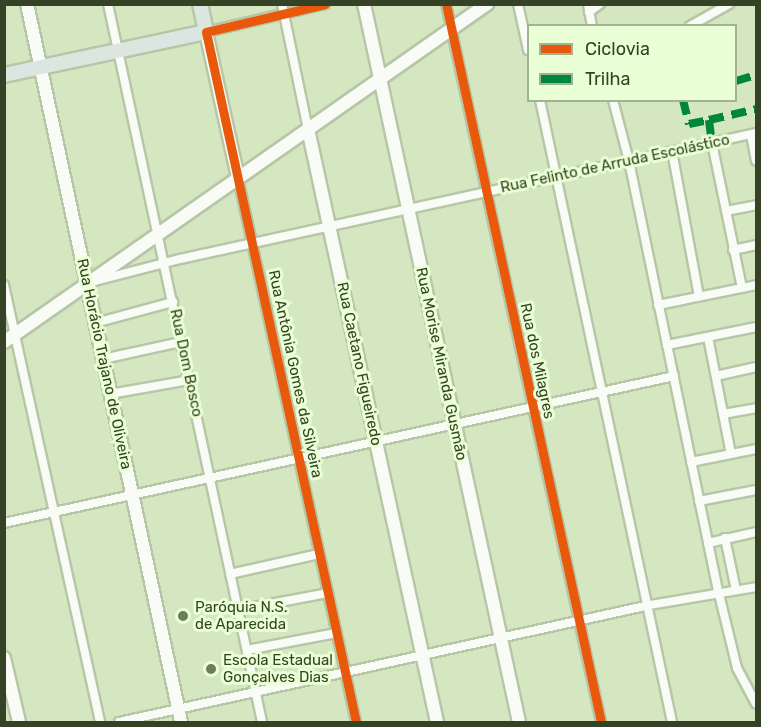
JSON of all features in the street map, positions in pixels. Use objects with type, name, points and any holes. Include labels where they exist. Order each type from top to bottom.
[{"type":"main road","name":"Rua Antônia Gomes da Silveira","points":[[200,4],[206,32]]},
{"type":"main road","points":[[4,75],[206,32]]},
{"type":"street","name":"Rua Horácio Trajano de Oliveira","points":[[27,4],[181,723]]},
{"type":"street","name":"Rua Dom Bosco","points":[[108,4],[262,723]]},
{"type":"street","points":[[206,32],[283,9],[325,4]]},
{"type":"street","name":"Rua Morise Miranda Gusmão","points":[[364,4],[519,723]]},
{"type":"street","name":"Rua dos Milagres","points":[[446,4],[601,723]]},
{"type":"street","points":[[10,338],[487,4]]},
{"type":"street","points":[[518,4],[527,45]]},
{"type":"street","points":[[592,24],[589,8],[600,4]]},
{"type":"street","points":[[694,24],[729,4]]},
{"type":"street","name":"Rua Caetano Figueiredo","points":[[283,9],[437,723]]},
{"type":"street","name":"Rua Antônia Gomes da Silveira","points":[[206,32],[356,723]]},
{"type":"street","points":[[540,102],[650,605],[672,723]]},
{"type":"street","points":[[614,102],[629,161],[719,594],[737,668],[756,703]]},
{"type":"street","points":[[754,134],[756,161]]},
{"type":"street","name":"Rua Felinto de Arruda Escolástico","points":[[86,283],[164,262],[754,134]]},
{"type":"street","points":[[712,143],[742,288]]},
{"type":"street","points":[[672,151],[699,297]]},
{"type":"street","points":[[726,211],[756,205]]},
{"type":"street","points":[[733,250],[756,246]]},
{"type":"street","points":[[4,285],[10,338],[54,512],[100,723]]},
{"type":"street","points":[[658,305],[756,285]]},
{"type":"street","points":[[95,322],[173,302]]},
{"type":"street","points":[[667,345],[756,327]]},
{"type":"street","points":[[708,337],[731,454]]},
{"type":"street","points":[[103,359],[180,342]]},
{"type":"street","points":[[716,376],[756,368]]},
{"type":"street","points":[[4,523],[209,475],[376,443],[454,423],[674,376]]},
{"type":"street","points":[[110,394],[189,380]]},
{"type":"street","points":[[723,414],[756,408]]},
{"type":"street","points":[[691,462],[756,449]]},
{"type":"street","points":[[699,501],[756,490]]},
{"type":"street","points":[[708,543],[756,532]]},
{"type":"street","points":[[725,538],[736,590]]},
{"type":"street","points":[[230,574],[319,554]]},
{"type":"street","points":[[118,723],[650,605],[756,587]]},
{"type":"street","points":[[238,610],[328,593]]},
{"type":"street","points":[[247,650],[336,633]]},
{"type":"street","points":[[4,658],[18,723]]},
{"type":"marked path","points":[[737,81],[756,75]]},
{"type":"marked path","points":[[684,102],[689,124],[709,120],[712,143]]},
{"type":"marked path","points":[[709,120],[756,109]]},
{"type":"cycle path","points":[[325,4],[206,32],[356,722]]},
{"type":"cycle path","points":[[446,4],[601,722]]},
{"type":"place","name":"Paróquia N.S. de Aparecida","points":[[183,616]]},
{"type":"place","name":"Escola Estadual Gonçalves Dias","points":[[211,669]]}]
